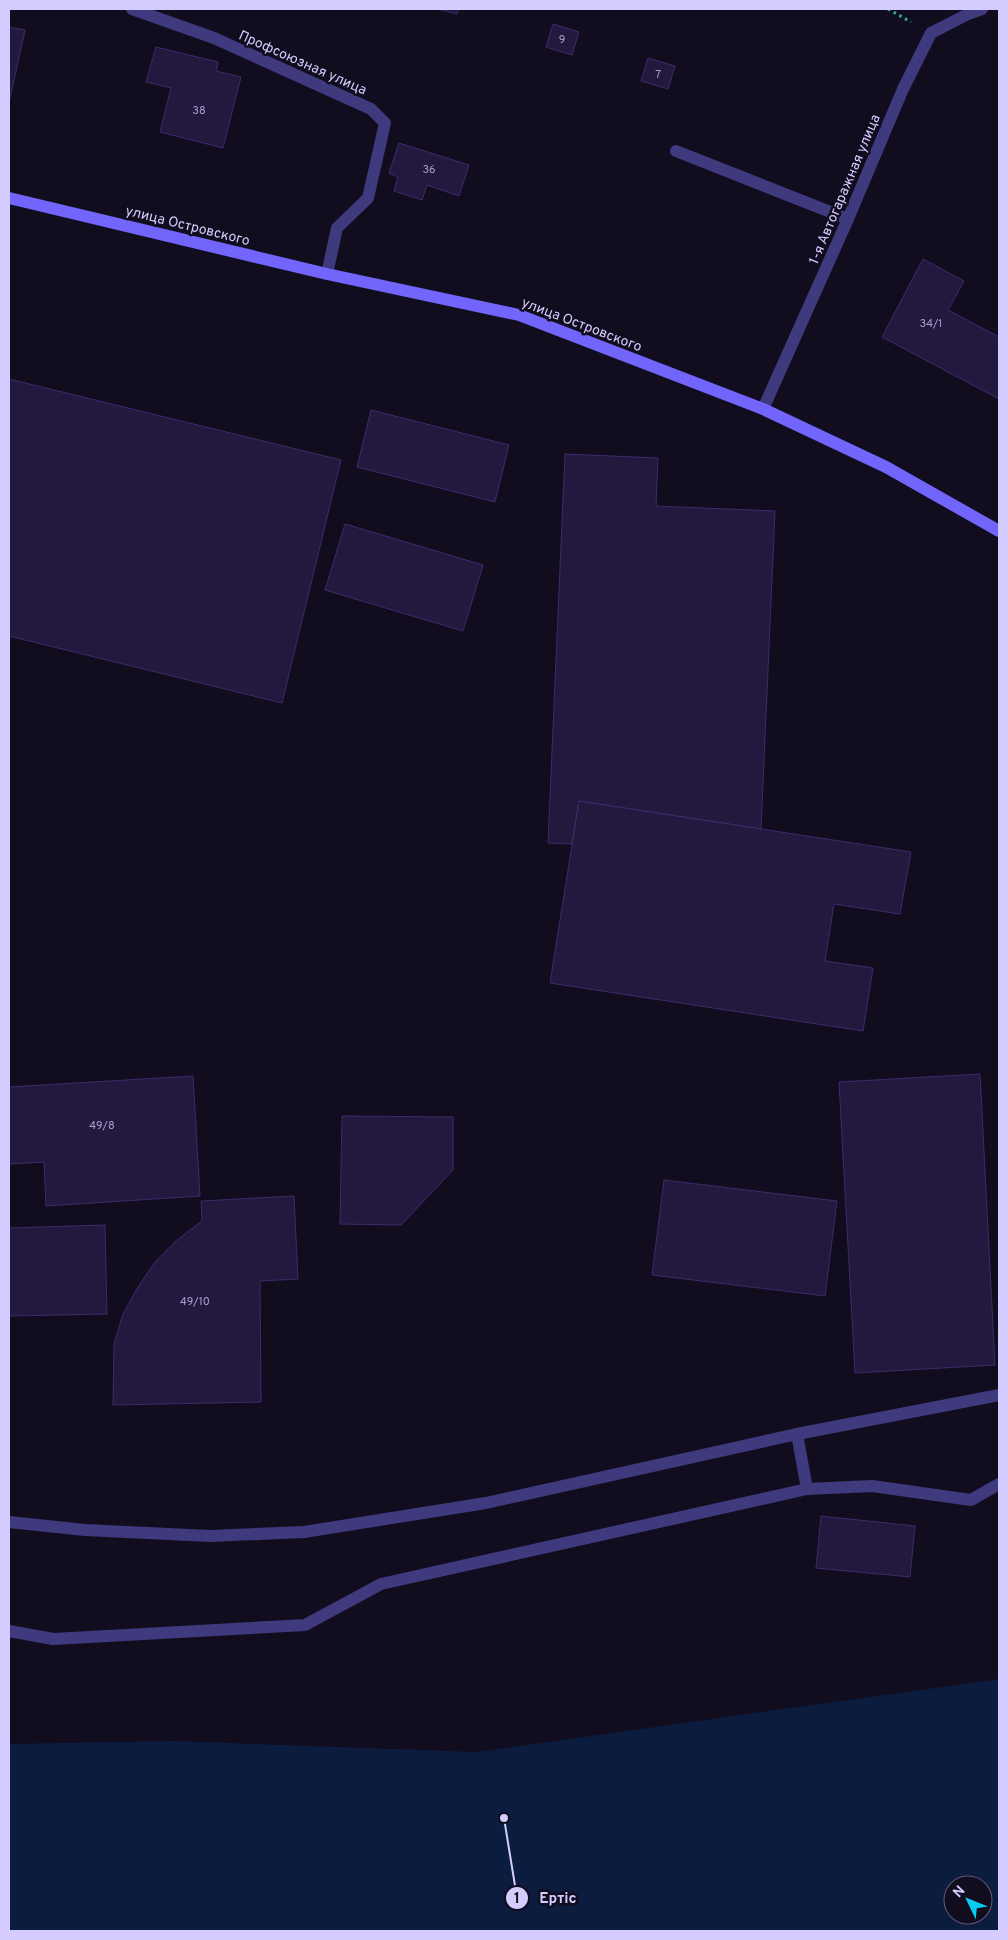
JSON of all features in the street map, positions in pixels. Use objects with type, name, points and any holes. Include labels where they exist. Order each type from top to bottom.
[{"type":"main road","name":"улица Островского","points":[[9,198],[117,222],[327,274],[519,315],[763,409],[886,467],[999,532]]},
{"type":"street","name":"Профсоюзная улица","points":[[132,9],[214,38],[371,109],[385,123],[368,198],[337,228],[327,274]]},
{"type":"street","name":"1-я Автогаражная улица","points":[[763,409],[848,219],[903,89],[931,33],[982,9]]},
{"type":"street","points":[[676,151],[848,219]]},
{"type":"street","points":[[9,1522],[85,1530],[210,1536],[304,1532],[486,1503],[798,1434],[999,1395]]},
{"type":"street","points":[[798,1434],[807,1489]]},
{"type":"street","points":[[9,1631],[53,1639],[305,1625],[382,1584],[807,1489],[872,1486],[971,1500],[999,1484]]},
{"type":"water","points":[[999,1679],[999,1931],[9,1931],[9,1744],[175,1741],[476,1752]]},
{"type":"building","points":[[438,9],[459,9],[457,14]]},
{"type":"building","points":[[553,24],[579,32],[572,55],[546,47]]},
{"type":"building","points":[[9,27],[25,30],[9,103]]},
{"type":"building","points":[[156,47],[218,62],[216,71],[241,77],[223,148],[160,132],[171,88],[146,82]]},
{"type":"building","points":[[648,58],[675,66],[668,89],[641,81]]},
{"type":"building","points":[[399,143],[469,165],[459,196],[427,185],[422,200],[394,191],[398,177],[389,173]]},
{"type":"building","points":[[923,259],[964,281],[948,310],[999,337],[999,399],[882,337]]},
{"type":"building","points":[[9,379],[341,460],[282,703],[9,636]]},
{"type":"building","points":[[371,410],[509,445],[495,502],[357,467]]},
{"type":"building","points":[[565,454],[658,458],[656,506],[775,511],[761,829],[579,801],[572,844],[548,843]]},
{"type":"building","points":[[345,524],[483,565],[463,631],[325,590]]},
{"type":"building","points":[[579,801],[911,852],[900,914],[834,904],[825,961],[873,968],[863,1031],[550,983]]},
{"type":"building","points":[[980,1074],[995,1365],[855,1373],[839,1082]]},
{"type":"building","points":[[193,1076],[200,1196],[46,1206],[44,1162],[9,1164],[9,1087]]},
{"type":"building","points":[[342,1116],[453,1117],[453,1170],[401,1225],[340,1224]]},
{"type":"building","points":[[664,1180],[837,1201],[825,1296],[652,1275]]},
{"type":"building","points":[[294,1196],[298,1279],[260,1281],[261,1402],[113,1405],[114,1344],[123,1314],[155,1262],[177,1240],[202,1221],[201,1201]]},
{"type":"building","points":[[105,1225],[107,1314],[9,1316],[9,1228]]},
{"type":"building","points":[[821,1516],[915,1526],[910,1577],[816,1568]]},
{"type":"place","name":"Ертіс","points":[[504,1818]]}]
